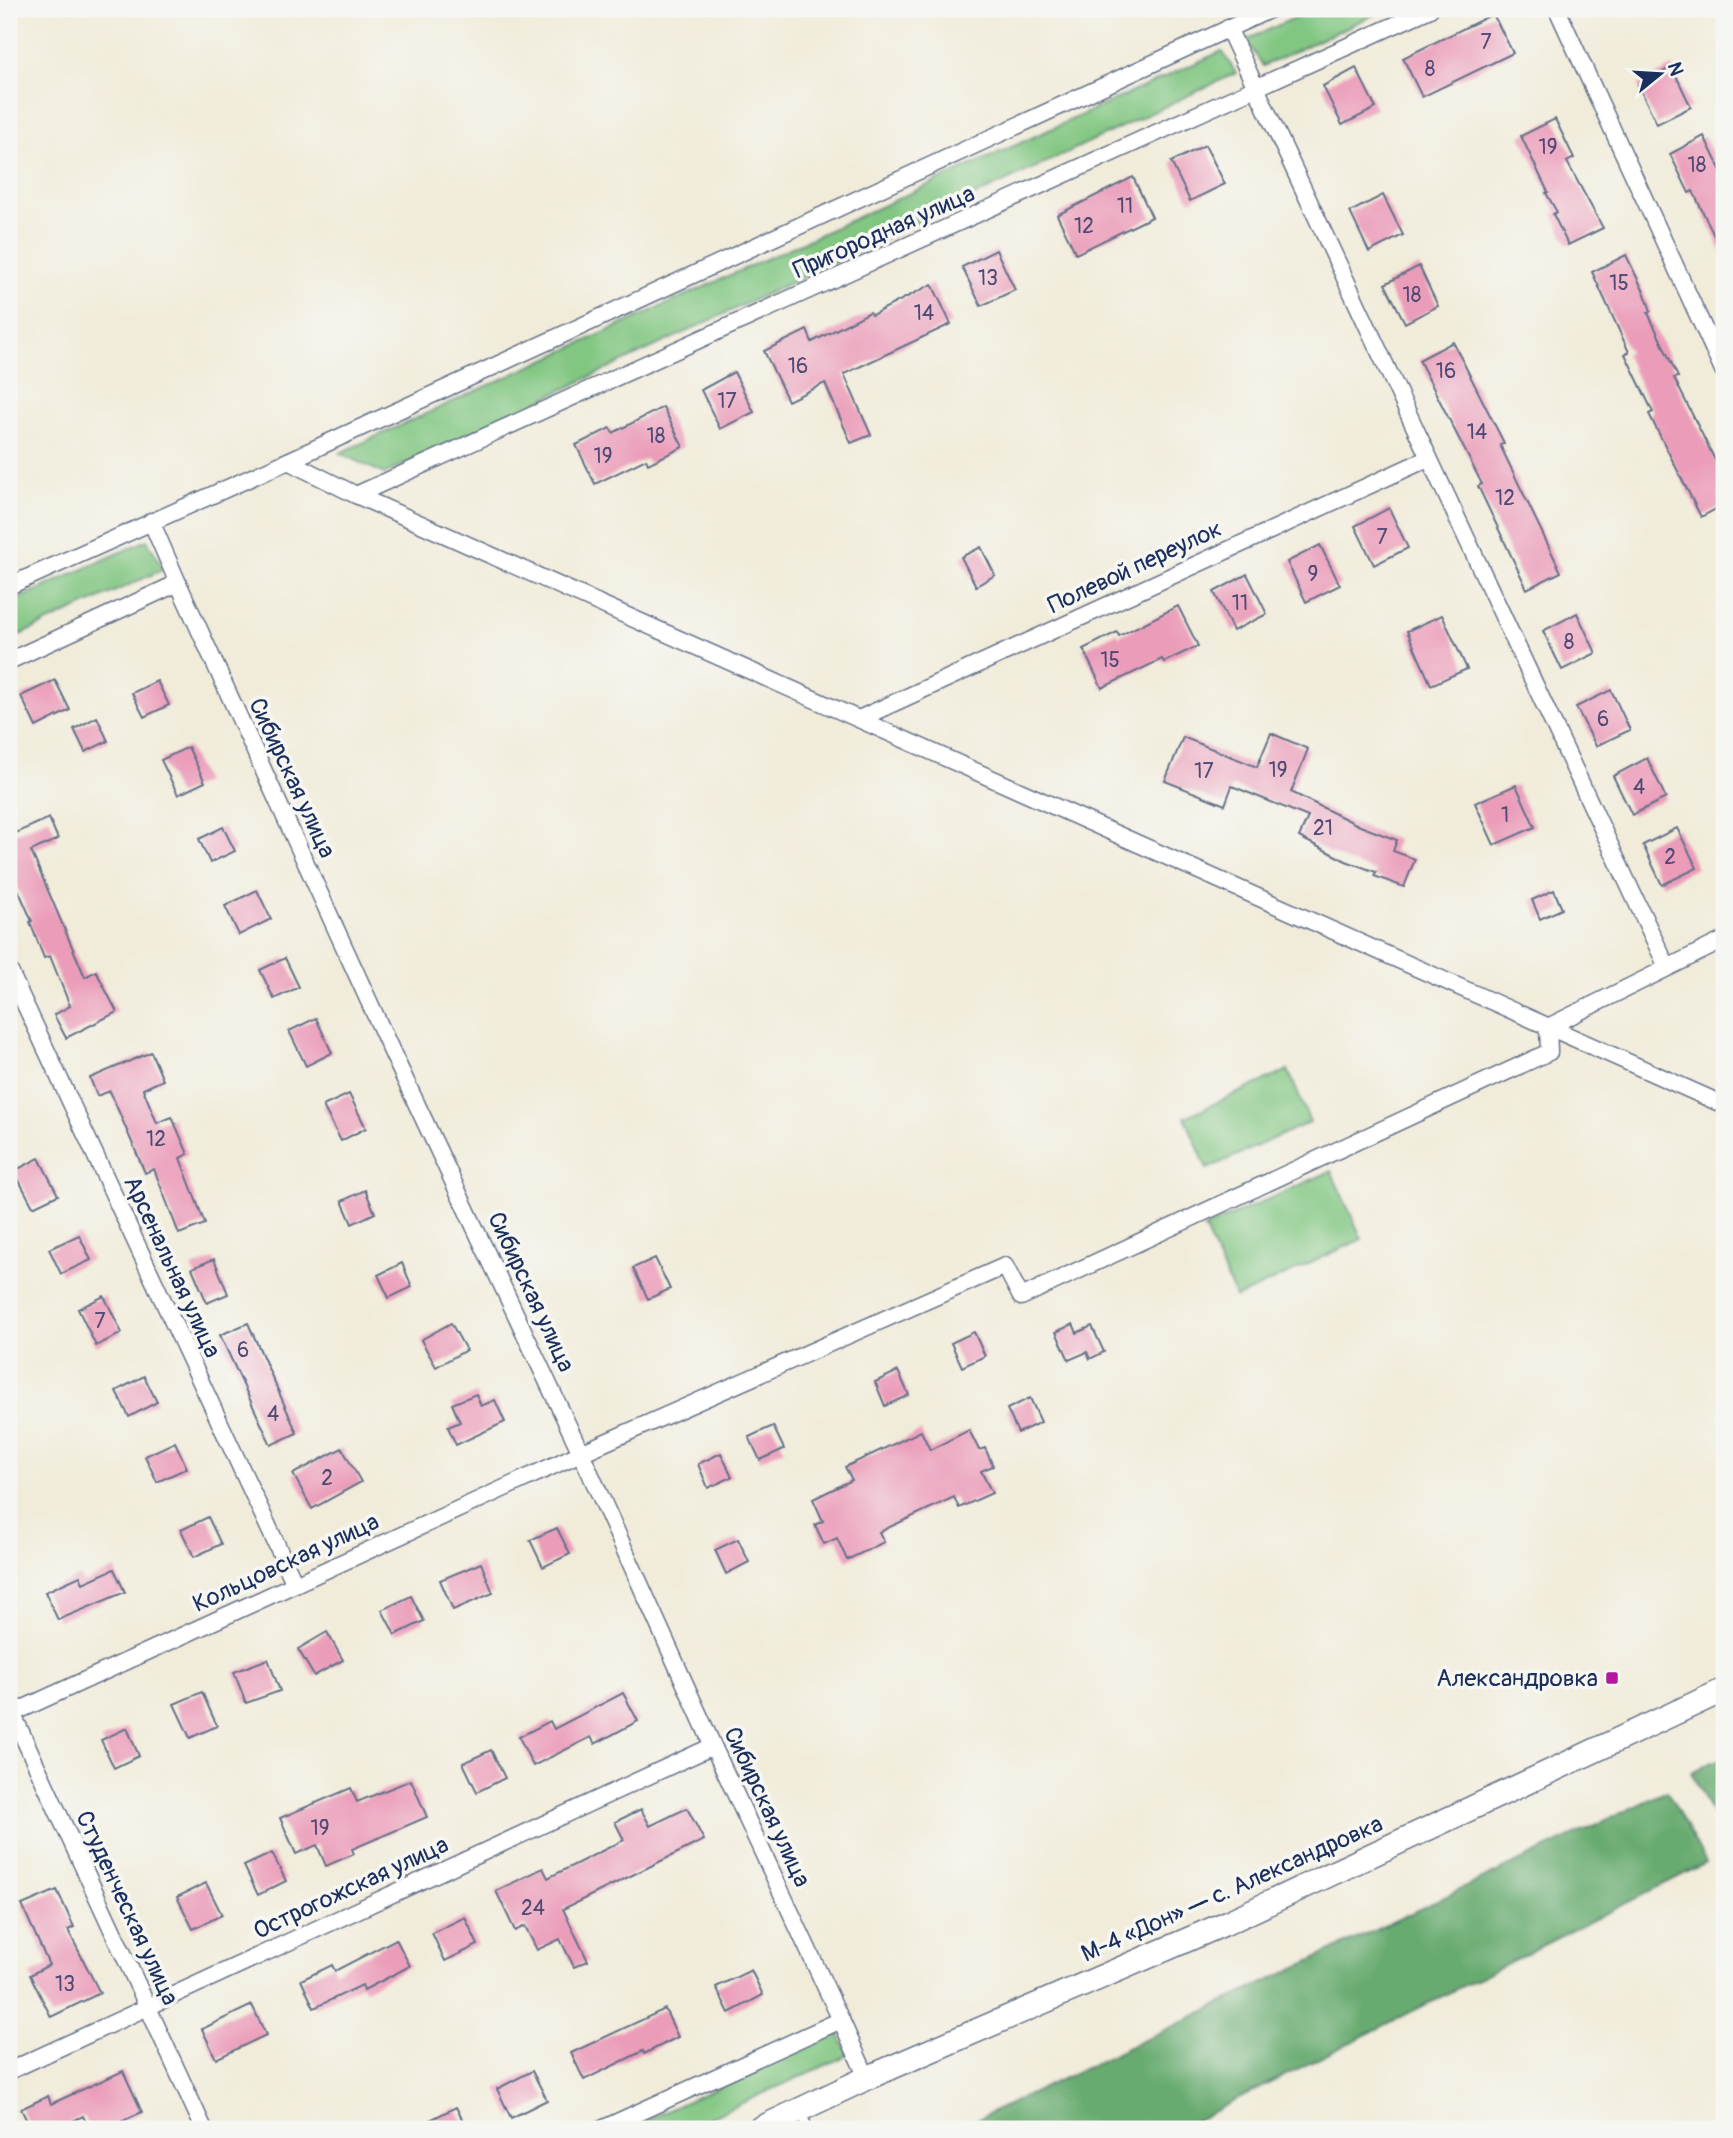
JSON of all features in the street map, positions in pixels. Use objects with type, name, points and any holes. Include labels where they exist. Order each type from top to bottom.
[{"type":"main road","name":"М-4 «Дон» — с. Александровка","points":[[759,2129],[804,2120],[867,2078],[1224,1924],[1724,1690]]},
{"type":"street","points":[[9,586],[288,461],[1271,9]]},
{"type":"street","name":"Пригородная улица","points":[[356,495],[1430,9]]},
{"type":"street","points":[[1557,9],[1724,372]]},
{"type":"street","points":[[1228,28],[1667,967]]},
{"type":"street","name":"Полевой переулок","points":[[861,718],[1429,458]]},
{"type":"street","points":[[288,461],[356,495],[1724,1105]]},
{"type":"street","name":"Сибирская улица","points":[[151,521],[387,1041],[581,1453],[867,2078]]},
{"type":"street","points":[[9,661],[178,583]]},
{"type":"street","points":[[1548,1027],[1724,940]]},
{"type":"street","name":"Арсенальная улица","points":[[9,970],[295,1584]]},
{"type":"street","name":"Кольцовская улица","points":[[10,1711],[581,1453],[1005,1266],[1021,1297],[1549,1052],[1548,1027]]},
{"type":"street","name":"Студенческая улица","points":[[10,1711],[204,2129]]},
{"type":"street","name":"Острогожская улица","points":[[9,2071],[713,1746]]},
{"type":"street","points":[[602,2129],[841,2020]]},
{"type":"green space","points":[[1314,9],[1386,9],[1263,66],[1246,40]]},
{"type":"green space","points":[[1222,51],[1236,73],[384,474],[340,453]]},
{"type":"green space","points":[[147,540],[164,569],[9,640],[9,603]]},
{"type":"green space","points":[[1288,1070],[1310,1122],[1207,1169],[1185,1117]]},
{"type":"green space","points":[[1331,1171],[1362,1239],[1236,1298],[1204,1228]]},
{"type":"green space","points":[[1724,1757],[1724,1837],[1691,1772]]},
{"type":"green space","points":[[1667,1791],[1706,1863],[1179,2129],[957,2129]]},
{"type":"green space","points":[[838,2032],[848,2055],[685,2129],[627,2129]]},
{"type":"building","points":[[1493,14],[1513,53],[1422,97],[1403,58]]},
{"type":"building","points":[[1672,67],[1691,107],[1657,124],[1638,85]]},
{"type":"building","points":[[1356,68],[1376,108],[1342,125],[1323,86]]},
{"type":"building","points":[[1555,119],[1574,158],[1567,162],[1603,228],[1568,245],[1553,214],[1557,212],[1521,136]]},
{"type":"building","points":[[1704,136],[1724,177],[1724,257],[1693,191],[1689,193],[1670,154]]},
{"type":"building","points":[[1205,145],[1225,184],[1190,201],[1171,162]]},
{"type":"building","points":[[1133,177],[1152,217],[1076,254],[1057,215]]},
{"type":"building","points":[[1383,195],[1403,235],[1369,252],[1350,212]]},
{"type":"building","points":[[996,250],[1015,290],[981,306],[962,267]]},
{"type":"building","points":[[1626,255],[1645,294],[1651,311],[1648,313],[1678,377],[1674,378],[1724,478],[1724,505],[1701,517],[1649,414],[1653,412],[1625,354],[1629,352],[1592,272]]},
{"type":"building","points":[[1419,266],[1438,306],[1405,323],[1385,284]]},
{"type":"building","points":[[932,284],[951,324],[844,374],[871,435],[851,443],[825,383],[788,401],[764,351],[807,330],[812,342]]},
{"type":"building","points":[[1453,342],[1504,443],[1500,445],[1561,572],[1527,589],[1478,486],[1482,484],[1419,360]]},
{"type":"building","points":[[734,372],[754,412],[720,429],[701,390]]},
{"type":"building","points":[[663,407],[683,447],[648,464],[646,459],[595,484],[576,445],[610,428],[613,433]]},
{"type":"building","points":[[1389,508],[1408,548],[1374,565],[1355,526]]},
{"type":"building","points":[[1320,545],[1340,585],[1306,602],[1287,562]]},
{"type":"building","points":[[981,547],[995,575],[976,586],[961,557]]},
{"type":"building","points":[[1247,574],[1267,614],[1233,631],[1214,592]]},
{"type":"building","points":[[1178,606],[1198,646],[1164,662],[1162,659],[1102,688],[1083,649],[1117,632],[1119,636]]},
{"type":"building","points":[[1577,613],[1596,653],[1562,670],[1543,631]]},
{"type":"building","points":[[1442,615],[1467,669],[1431,685],[1407,631]]},
{"type":"building","points":[[55,680],[70,710],[36,727],[21,696]]},
{"type":"building","points":[[157,681],[169,705],[144,717],[132,693]]},
{"type":"building","points":[[1611,690],[1630,730],[1596,746],[1576,707]]},
{"type":"building","points":[[97,717],[108,741],[85,752],[74,729]]},
{"type":"building","points":[[1271,733],[1308,749],[1291,792],[1360,826],[1397,840],[1393,851],[1415,859],[1404,887],[1374,876],[1376,872],[1346,861],[1299,837],[1308,817],[1232,786],[1225,805],[1165,781],[1183,737],[1257,767]]},
{"type":"building","points":[[188,747],[205,782],[178,795],[161,760]]},
{"type":"building","points":[[1647,758],[1666,798],[1632,815],[1613,776]]},
{"type":"building","points":[[1516,785],[1535,827],[1494,845],[1475,803]]},
{"type":"building","points":[[49,818],[58,839],[31,851],[85,977],[96,971],[117,1012],[66,1038],[54,1015],[70,1006],[50,956],[44,958],[30,922],[32,921],[9,869],[9,836]]},
{"type":"building","points":[[223,827],[235,851],[210,863],[199,839]]},
{"type":"building","points":[[1677,828],[1697,868],[1662,885],[1643,845]]},
{"type":"building","points":[[257,890],[271,919],[239,935],[225,906]]},
{"type":"building","points":[[1554,890],[1562,909],[1540,919],[1532,900]]},
{"type":"building","points":[[285,958],[299,987],[274,999],[260,970]]},
{"type":"building","points":[[316,1018],[332,1053],[306,1066],[289,1031]]},
{"type":"building","points":[[151,1052],[163,1080],[143,1089],[157,1123],[172,1117],[188,1154],[180,1158],[205,1224],[179,1234],[154,1169],[145,1173],[110,1091],[97,1096],[90,1078]]},
{"type":"building","points":[[349,1094],[366,1128],[341,1141],[323,1106]]},
{"type":"building","points":[[39,1158],[58,1195],[33,1207],[14,1171]]},
{"type":"building","points":[[365,1190],[375,1213],[352,1224],[342,1201]]},
{"type":"building","points":[[79,1235],[91,1260],[61,1274],[49,1249]]},
{"type":"building","points":[[655,1258],[670,1289],[648,1299],[633,1268]]},
{"type":"building","points":[[214,1259],[228,1294],[207,1303],[192,1268]]},
{"type":"building","points":[[402,1263],[412,1287],[389,1298],[378,1275]]},
{"type":"building","points":[[104,1296],[122,1333],[96,1346],[78,1309]]},
{"type":"building","points":[[248,1323],[297,1433],[271,1445],[220,1335]]},
{"type":"building","points":[[451,1323],[466,1350],[436,1367],[421,1340]]},
{"type":"building","points":[[1073,1324],[1077,1333],[1092,1326],[1104,1352],[1090,1359],[1087,1352],[1069,1360],[1056,1332]]},
{"type":"building","points":[[974,1332],[985,1356],[962,1367],[951,1343]]},
{"type":"building","points":[[898,1371],[909,1395],[885,1406],[875,1382]]},
{"type":"building","points":[[144,1376],[157,1402],[129,1417],[116,1391]]},
{"type":"building","points":[[476,1394],[481,1406],[495,1400],[505,1422],[456,1445],[448,1427],[460,1422],[452,1404]]},
{"type":"building","points":[[1030,1398],[1041,1422],[1018,1433],[1007,1409]]},
{"type":"building","points":[[773,1426],[784,1449],[760,1460],[749,1437]]},
{"type":"building","points":[[969,1430],[979,1450],[985,1448],[993,1466],[981,1471],[992,1493],[959,1508],[954,1497],[879,1532],[884,1542],[847,1560],[837,1538],[824,1544],[815,1525],[823,1521],[813,1499],[852,1480],[845,1467],[921,1431],[930,1450]]},
{"type":"building","points":[[175,1442],[187,1468],[157,1482],[145,1456]]},
{"type":"building","points":[[342,1448],[361,1482],[312,1509],[293,1474]]},
{"type":"building","points":[[721,1453],[732,1477],[708,1488],[698,1464]]},
{"type":"building","points":[[208,1517],[221,1544],[194,1557],[181,1530]]},
{"type":"building","points":[[557,1528],[570,1554],[543,1567],[530,1540]]},
{"type":"building","points":[[738,1539],[749,1562],[726,1574],[715,1550]]},
{"type":"building","points":[[481,1563],[493,1593],[453,1610],[440,1580]]},
{"type":"building","points":[[114,1569],[125,1592],[58,1620],[45,1592],[80,1576],[83,1583]]},
{"type":"building","points":[[411,1596],[424,1621],[395,1635],[382,1610]]},
{"type":"building","points":[[327,1632],[343,1660],[314,1676],[298,1649]]},
{"type":"building","points":[[268,1659],[280,1691],[246,1703],[234,1672]]},
{"type":"building","points":[[202,1692],[217,1726],[190,1738],[174,1704]]},
{"type":"building","points":[[623,1693],[638,1721],[595,1744],[591,1737],[533,1766],[519,1737],[550,1721],[554,1729]]},
{"type":"building","points":[[127,1728],[139,1756],[114,1768],[101,1740]]},
{"type":"building","points":[[491,1750],[505,1778],[477,1792],[463,1763]]},
{"type":"building","points":[[411,1780],[427,1817],[352,1849],[354,1854],[326,1866],[317,1845],[296,1854],[280,1818],[351,1788],[357,1802]]},
{"type":"building","points":[[687,1808],[704,1840],[563,1909],[588,1961],[574,1967],[560,1939],[537,1950],[525,1926],[515,1931],[496,1891],[543,1868],[548,1878],[624,1840],[615,1822],[641,1809],[650,1826]]},
{"type":"building","points":[[272,1853],[286,1881],[258,1895],[244,1866]]},
{"type":"building","points":[[206,1883],[222,1915],[193,1929],[177,1897]]},
{"type":"building","points":[[57,1890],[74,1927],[68,1930],[100,1993],[51,2017],[30,1975],[49,1965],[22,1905]]},
{"type":"building","points":[[465,1917],[478,1945],[445,1961],[432,1933]]},
{"type":"building","points":[[396,1939],[410,1966],[364,1990],[362,1985],[314,2008],[301,1980],[332,1965],[335,1971]]},
{"type":"building","points":[[751,1970],[763,1995],[729,2013],[716,1987]]},
{"type":"building","points":[[252,2005],[266,2035],[216,2059],[202,2029]]},
{"type":"building","points":[[665,2009],[678,2037],[584,2080],[571,2053]]},
{"type":"building","points":[[123,2071],[142,2112],[105,2129],[89,2129],[83,2116],[56,2129],[31,2129],[21,2109],[48,2096],[51,2104]]},
{"type":"building","points":[[532,2071],[547,2100],[511,2118],[497,2089]]},
{"type":"building","points":[[456,2107],[467,2129],[412,2129]]},
{"type":"place","name":"Александровка","points":[[1612,1678]]}]
